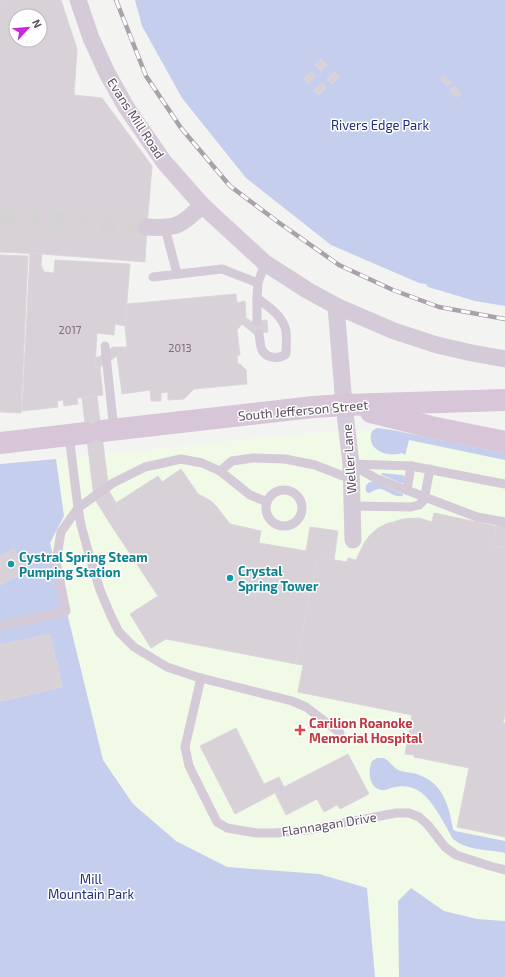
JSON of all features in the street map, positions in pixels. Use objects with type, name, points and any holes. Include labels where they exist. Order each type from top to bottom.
[{"type":"main road","name":"South Jefferson Street","points":[[0,443],[313,407],[503,400]]},
{"type":"main road","points":[[344,405],[431,427],[505,442]]},
{"type":"street","name":"Evans Mill Road","points":[[78,0],[94,45],[107,74],[126,108],[164,162],[202,205],[265,263],[307,290],[336,306],[394,331],[430,343],[505,359]]},
{"type":"street","points":[[147,227],[165,228],[176,226],[190,217],[202,205]]},
{"type":"street","name":"Weller Lane","points":[[336,306],[351,472],[353,540]]},
{"type":"lane","points":[[165,228],[177,274]]},
{"type":"lane","points":[[257,321],[258,284],[265,263]]},
{"type":"lane","points":[[153,277],[222,269],[258,284]]},
{"type":"lane","points":[[257,298],[283,320],[286,332],[286,354],[281,358],[269,357],[262,351],[259,334]]},
{"type":"lane","points":[[105,346],[93,432],[78,508],[90,558],[100,590],[111,616],[120,632],[134,647],[167,667],[201,678],[292,701],[306,707],[340,733]]},
{"type":"lane","points":[[220,470],[232,461],[253,458],[285,459],[375,478],[477,517],[505,522]]},
{"type":"lane","points":[[0,626],[66,611],[56,562],[61,532],[78,508],[113,483],[145,467],[181,459],[202,463],[220,470],[250,495],[267,502]]},
{"type":"lane","points":[[407,490],[411,466]]},
{"type":"lane","points":[[351,472],[411,466],[505,484]]},
{"type":"lane","points":[[352,506],[411,507],[422,503],[430,469]]},
{"type":"lane","points":[[280,490],[292,491],[301,500],[302,512],[296,522],[291,525],[279,525],[270,519],[266,508],[267,502],[274,492],[280,490]]},
{"type":"lane","name":"Flannagan Drive","points":[[201,678],[185,747],[189,766],[217,822],[228,828],[257,833],[307,830],[396,813],[409,813],[419,817],[428,825],[445,848],[456,854],[505,870]]},
{"type":"shaded area","name":"Carilion Roanoke Memorial Hospital","points":[[380,430],[505,459],[505,977],[375,977],[367,888],[319,874],[227,867],[176,841],[133,804],[103,760],[50,543],[64,516],[56,459],[307,433]]},
{"type":"green space","name":"Rivers Edge Park","points":[[135,0],[505,0],[505,306],[475,301],[428,287],[426,284],[419,283],[331,245],[246,178],[182,98],[142,26]]},
{"type":"green space","points":[[377,428],[505,453],[505,460],[409,440],[405,455],[402,453],[385,453],[375,448],[372,443],[372,431]]},
{"type":"green space","name":"Mill Mountain Park","points":[[56,459],[64,516],[50,543],[103,760],[133,804],[176,841],[227,867],[319,874],[367,888],[375,977],[0,977],[0,464]]},
{"type":"green space","points":[[381,473],[403,475],[405,477],[404,483],[382,475]]},
{"type":"green space","points":[[370,482],[374,482],[403,494],[403,496],[394,495],[381,489],[368,493],[366,491],[366,487]]},
{"type":"green space","points":[[377,758],[384,758],[399,770],[417,774],[434,784],[444,796],[453,829],[455,831],[505,841],[505,853],[471,848],[453,839],[434,806],[417,790],[402,786],[383,790],[377,788],[371,782],[370,769],[372,761]]},
{"type":"green space","points":[[411,888],[444,911],[477,919],[505,921],[505,977],[399,977],[398,901]]},
{"type":"building","points":[[0,0],[61,0],[77,49],[74,95],[102,98],[152,166],[145,262],[0,252]]},
{"type":"building","points":[[321,59],[327,65],[321,71],[315,65]]},
{"type":"building","points":[[312,72],[316,77],[308,84],[304,78]]},
{"type":"building","points":[[335,72],[339,77],[332,84],[327,79]]},
{"type":"building","points":[[445,76],[451,82],[447,86],[441,79]]},
{"type":"building","points":[[322,83],[326,88],[319,95],[314,91]]},
{"type":"building","points":[[455,86],[461,94],[456,97],[450,90]]},
{"type":"building","points":[[30,253],[42,254],[41,265],[44,272],[54,273],[55,260],[130,264],[125,326],[115,324],[114,335],[97,333],[95,367],[100,367],[103,395],[77,398],[78,404],[64,406],[63,400],[57,401],[58,407],[22,411]]},
{"type":"building","points":[[0,255],[28,256],[21,413],[0,412]]},
{"type":"building","points":[[236,294],[237,303],[245,301],[246,318],[252,322],[267,320],[268,332],[254,334],[242,324],[237,330],[240,355],[237,355],[238,364],[246,370],[247,384],[194,389],[184,399],[168,400],[168,392],[161,393],[161,401],[151,401],[150,390],[122,394],[117,356],[100,367],[95,367],[96,357],[99,357],[113,347],[127,347],[125,326],[127,304]]},
{"type":"building","points":[[97,396],[109,491],[122,513],[109,522],[94,498],[82,398]]},
{"type":"building","name":"Crystal Spring Tower","points":[[181,469],[198,494],[211,501],[230,524],[261,531],[259,543],[306,551],[310,527],[338,531],[334,560],[318,557],[296,664],[166,639],[151,648],[130,614],[158,596],[109,522],[122,513],[116,503],[158,476],[162,482]]},
{"type":"building","points":[[434,513],[496,526],[492,546],[505,548],[505,715],[503,723],[505,723],[505,837],[457,827],[469,768],[405,754],[412,715],[298,692],[303,665],[296,664],[318,557],[347,562],[348,558],[356,560],[364,543],[378,528],[403,519],[419,518],[432,522]]},
{"type":"building","points":[[497,523],[505,524],[505,548],[492,546]]},
{"type":"building","name":"Cystral Spring Steam Pumping Station","points":[[14,549],[26,571],[0,585],[0,557]]},
{"type":"building","points":[[50,634],[62,687],[0,701],[0,645]]},
{"type":"building","points":[[236,728],[264,784],[279,777],[284,787],[348,754],[369,794],[340,809],[337,805],[324,812],[317,799],[286,815],[275,793],[235,814],[200,746]]},
{"type":"tunnel","points":[[0,216],[147,227]]},
{"type":"railway","points":[[116,0],[146,76],[181,128],[230,186],[339,265],[393,290],[439,307],[505,319]]},
{"type":"place","name":"Cystral Spring Steam Pumping Station","points":[[11,564]]},
{"type":"place","name":"Crystal Spring Tower","points":[[230,578]]},
{"type":"place","name":"Carilion Roanoke Memorial Hospital","points":[[300,730]]}]
